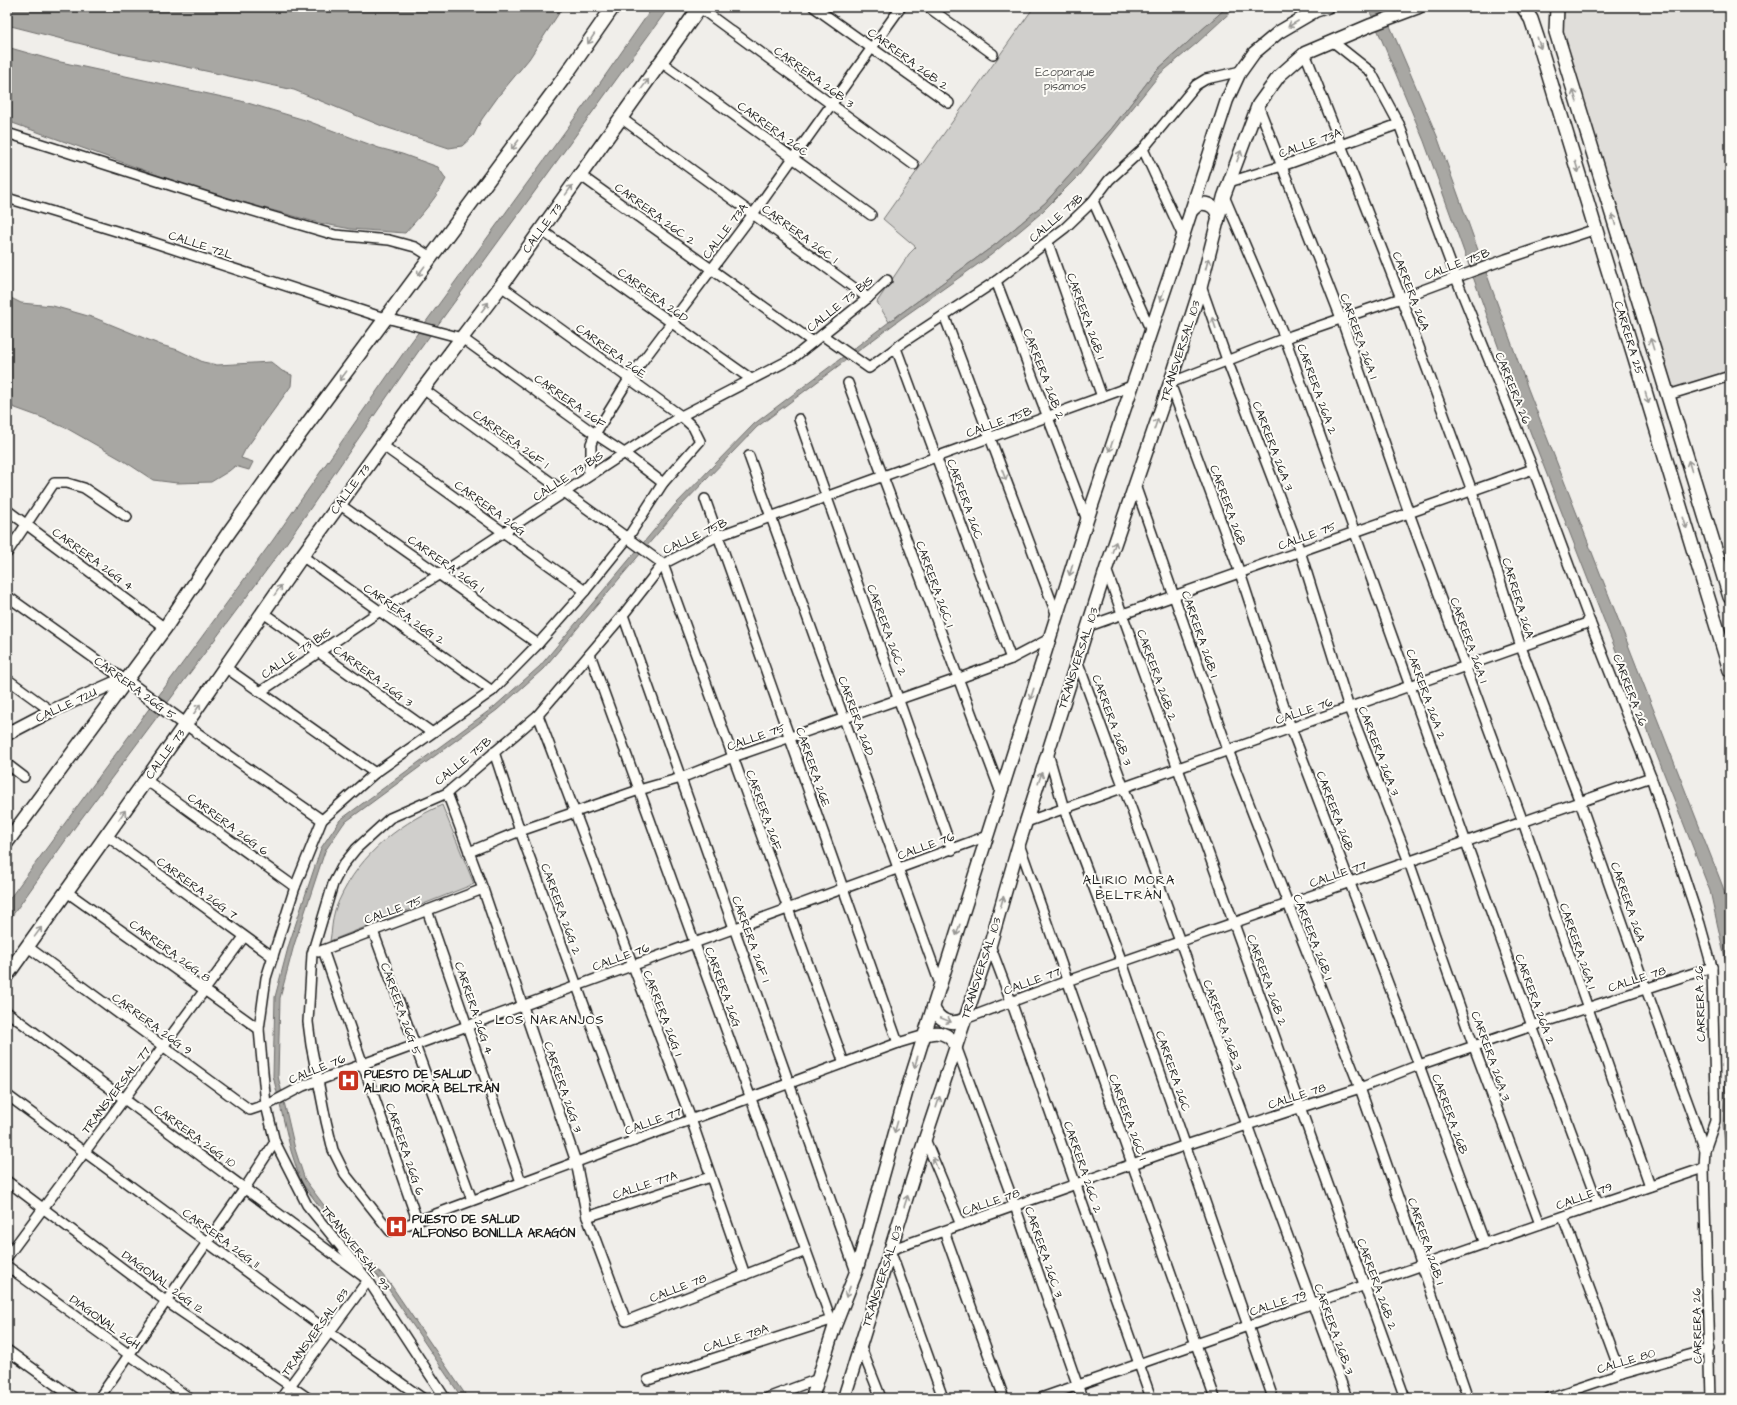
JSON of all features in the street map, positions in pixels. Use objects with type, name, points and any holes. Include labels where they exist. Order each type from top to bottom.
[{"type":"main road","points":[[7,842],[131,685],[165,628],[227,535],[284,454],[563,80],[613,7]]},
{"type":"main road","name":"CALLE 73","points":[[7,975],[146,780],[181,722],[225,667],[262,612],[339,504],[501,286],[700,7]]},
{"type":"main road","name":"CARRERA 25","points":[[1524,7],[1531,19],[1537,37],[1730,670]]},
{"type":"main road","name":"CARRERA 25","points":[[1557,7],[1556,32],[1730,597]]},
{"type":"street","name":"CARRERA 26B 3","points":[[700,7],[914,165]]},
{"type":"street","name":"CARRERA 26B 2","points":[[814,7],[949,103]]},
{"type":"street","name":"CALLE 73A","points":[[587,477],[595,434],[629,379],[794,158],[871,47],[901,7]]},
{"type":"street","points":[[928,7],[993,54]]},
{"type":"street","name":"TRANSVERSAL 103","points":[[844,1398],[890,1250],[990,945],[1019,844],[1106,569],[1170,383],[1201,286],[1224,196],[1258,105],[1280,76],[1305,53],[1371,25],[1419,7]]},
{"type":"street","points":[[812,1398],[832,1324],[856,1272],[885,1168],[940,984],[1087,520],[1183,236],[1227,100],[1241,71],[1254,52],[1279,32],[1325,8]]},
{"type":"street","name":"CARRERA 26","points":[[1332,41],[1371,72],[1399,124],[1651,777],[1700,924],[1712,967],[1715,1121],[1705,1150],[1704,1168],[1710,1349],[1710,1398]]},
{"type":"street","name":"CARRERA 26A","points":[[1305,53],[1401,298],[1472,491],[1521,646],[1580,802],[1705,1150]]},
{"type":"street","name":"CARRERA 26C","points":[[661,62],[871,215]]},
{"type":"street","name":"CALLE 73B","points":[[822,335],[868,368],[996,281],[1048,243],[1093,201],[1109,180],[1143,149],[1196,85],[1206,79],[1241,71]]},
{"type":"street","name":"CARRERA 26A 1","points":[[1258,105],[1341,318],[1409,513],[1524,822],[1650,1186]]},
{"type":"street","name":"CARRERA 26C 1","points":[[621,118],[868,298]]},
{"type":"street","name":"CALLE 73A","points":[[1229,182],[1282,166],[1399,124]]},
{"type":"street","points":[[7,132],[61,151],[277,218],[335,235],[389,240],[415,247],[431,257]]},
{"type":"street","points":[[1143,149],[1183,236]]},
{"type":"street","name":"CARRERA 26C 2","points":[[580,175],[813,342]]},
{"type":"street","name":"CARRERA 26A 2","points":[[1224,196],[1285,338],[1532,1026],[1598,1204]]},
{"type":"street","name":"CALLE 72L","points":[[7,198],[149,241],[404,323]]},
{"type":"street","points":[[1093,201],[1150,331]]},
{"type":"street","points":[[1191,210],[1199,204],[1208,204],[1216,210],[1218,220]]},
{"type":"street","name":"CALLE 75B","points":[[1170,383],[1285,338],[1401,298],[1506,259],[1596,229]]},
{"type":"street","name":"CARRERA 26D","points":[[541,230],[751,379]]},
{"type":"street","name":"CARRERA 26B 1","points":[[1048,243],[1102,397]]},
{"type":"street","name":"CALLE 73 BIS","points":[[260,692],[380,611],[440,574],[680,416],[793,358],[868,298],[887,280]]},
{"type":"street","name":"CARRERA 26B 2","points":[[996,281],[1087,520]]},
{"type":"street","name":"CARRERA 26E","points":[[501,286],[693,427],[700,441],[663,483]]},
{"type":"street","name":"CARRERA 26A 3","points":[[1201,286],[1227,360],[1300,551],[1349,708],[1409,862],[1474,1047],[1540,1224]]},
{"type":"street","points":[[944,315],[1057,616]]},
{"type":"street","name":"CARRERA 26F","points":[[404,323],[462,338],[595,434],[624,453],[663,483]]},
{"type":"street","name":"CARRERA 26C","points":[[896,348],[1011,659]]},
{"type":"street","points":[[1668,395],[1730,376]]},
{"type":"street","name":"CARRERA 26C 1","points":[[848,383],[1001,793]]},
{"type":"street","name":"CARRERA 26B","points":[[1170,383],[1240,573],[1291,728],[1419,1065],[1485,1244]]},
{"type":"street","name":"CALLE 75B","points":[[312,954],[333,884],[343,865],[356,849],[390,818],[447,793],[538,715],[623,615],[663,564],[718,536],[1132,386]]},
{"type":"street","name":"CARRERA 26F 1","points":[[423,389],[563,493],[663,564]]},
{"type":"street","name":"CARRERA 26C 2","points":[[799,419],[952,850]]},
{"type":"street","name":"CARRERA 26G","points":[[382,446],[585,591]]},
{"type":"street","name":"CARRERA 26D","points":[[749,456],[940,984]]},
{"type":"street","name":"CALLE 75","points":[[1089,626],[1533,469]]},
{"type":"street","points":[[7,552],[27,525],[54,483],[67,483],[84,488],[127,517]]},
{"type":"street","points":[[322,820],[375,774],[432,732],[492,691],[538,644],[629,540],[663,483]]},
{"type":"street","name":"CARRERA 26B 1","points":[[1135,485],[1228,750],[1360,1088],[1468,1398]]},
{"type":"street","name":"CARRERA 26E","points":[[705,499],[791,738],[842,889],[898,1043]]},
{"type":"street","name":"CARRERA 26G 1","points":[[339,504],[538,644]]},
{"type":"street","name":"CARRERA 26G 4","points":[[7,510],[165,628]]},
{"type":"street","name":"CARRERA 26G 2","points":[[302,556],[492,691]]},
{"type":"street","name":"CARRERA 26F","points":[[663,564],[844,1063]]},
{"type":"street","name":"CARRERA 26B 2","points":[[1106,569],[1405,1398]]},
{"type":"street","name":"CARRERA 26G 5","points":[[7,596],[181,722],[322,820]]},
{"type":"street","name":"CARRERA 26G 3","points":[[262,612],[432,732]]},
{"type":"street","name":"CARRERA 26F 1","points":[[623,615],[856,1272]]},
{"type":"street","name":"CALLE 76","points":[[1026,822],[1590,622]]},
{"type":"street","name":"CALLE 75","points":[[469,852],[520,831],[639,790],[681,778],[733,757],[899,700],[1011,659],[1049,639]]},
{"type":"street","name":"CARRERA 26G","points":[[590,654],[832,1324]]},
{"type":"street","name":"CARRERA 26B 3","points":[[1078,660],[1347,1398]]},
{"type":"street","points":[[225,667],[375,774]]},
{"type":"street","points":[[7,679],[51,711]]},
{"type":"street","name":"CALLE 72U","points":[[7,734],[51,711],[114,683],[131,685]]},
{"type":"street","name":"CARRERA 26G 1","points":[[538,715],[691,1120],[745,1275]]},
{"type":"street","name":"CARRERA 26G 2","points":[[494,752],[520,831],[634,1140]]},
{"type":"street","name":"CARRERA 26C","points":[[1048,753],[1064,808],[1122,962],[1274,1398]]},
{"type":"street","points":[[7,764],[24,777]]},
{"type":"street","name":"CALLE 77","points":[[965,1019],[1011,1001],[1180,941],[1651,777]]},
{"type":"street","name":"CARRERA 26G 6","points":[[146,780],[295,887]]},
{"type":"street","name":"CARRERA 26G 3","points":[[447,793],[483,890],[576,1162],[587,1217],[626,1321]]},
{"type":"street","name":"TRANSVERSAL 93","points":[[322,820],[295,887],[266,978],[259,1029],[268,1104],[275,1142],[307,1205],[368,1280],[445,1398]]},
{"type":"street","name":"CARRERA 26G 7","points":[[107,836],[273,957]]},
{"type":"street","name":"CALLE 76","points":[[268,1104],[318,1080],[987,836]]},
{"type":"street","name":"CARRERA 26C 1","points":[[1019,844],[1215,1398]]},
{"type":"street","name":"CALLE 75","points":[[312,954],[483,890]]},
{"type":"street","name":"CARRERA 26G 8","points":[[67,892],[259,1029]]},
{"type":"street","name":"CARRERA 26G 4","points":[[427,910],[521,1182]]},
{"type":"street","name":"CARRERA 26G 5","points":[[373,931],[472,1200]]},
{"type":"street","name":"TRANSVERSAL 77","points":[[7,1258],[244,937]]},
{"type":"street","name":"CARRERA 26C 2","points":[[990,945],[1151,1398]]},
{"type":"street","name":"CARRERA 26G 9","points":[[28,947],[250,1110],[268,1104]]},
{"type":"street","name":"CARRERA 26G 6","points":[[323,950],[417,1220]]},
{"type":"street","points":[[312,954],[308,1022],[318,1080]]},
{"type":"street","name":"CALLE 78","points":[[890,1250],[1186,1145],[1360,1088],[1419,1065],[1587,1007],[1712,967]]},
{"type":"street","points":[[933,1007],[943,1020],[954,1023],[965,1019]]},
{"type":"street","name":"CARRERA 26G 10","points":[[7,1012],[368,1280]]},
{"type":"street","points":[[925,1035],[932,1032],[946,1035],[952,1039],[956,1046]]},
{"type":"street","name":"CALLE 77","points":[[318,1080],[326,1122],[336,1156],[345,1174],[390,1230],[898,1043],[925,1035]]},
{"type":"street","name":"CARRERA 26C 3","points":[[956,1046],[1015,1206],[1082,1398]]},
{"type":"street","name":"CARRERA 26G 11","points":[[7,1095],[329,1332],[422,1398]]},
{"type":"street","points":[[926,1139],[961,1225]]},
{"type":"street","points":[[100,1398],[275,1142]]},
{"type":"street","name":"CALLE 79","points":[[1041,1398],[1704,1168]]},
{"type":"street","name":"CALLE 77A","points":[[587,1217],[710,1177]]},
{"type":"street","name":"DIAGONAL 26G 12","points":[[7,1181],[167,1302],[308,1398]]},
{"type":"street","points":[[1563,1217],[1620,1374]]},
{"type":"street","points":[[944,1231],[1004,1398]]},
{"type":"street","points":[[890,1250],[943,1398]]},
{"type":"street","name":"CALLE 78","points":[[626,1321],[806,1251]]},
{"type":"street","name":"DIAGONAL 26H","points":[[7,1266],[189,1398]]},
{"type":"street","name":"TRANSVERSAL 83","points":[[281,1398],[368,1280]]},
{"type":"street","name":"CALLE 78A","points":[[648,1380],[832,1324]]},
{"type":"street","points":[[860,1345],[881,1398]]},
{"type":"street","name":"CALLE 80","points":[[1549,1398],[1620,1374],[1710,1349]]},
{"type":"street","points":[[7,1350],[74,1398]]},
{"type":"street","points":[[767,1398],[818,1379]]},
{"type":"shaded area","points":[[7,7],[563,7],[529,59],[500,94],[482,119],[473,136],[462,146],[449,148],[382,126],[294,90],[117,53],[7,25]]},
{"type":"shaded area","points":[[653,7],[669,7],[418,352],[283,548],[75,827],[7,923],[7,902],[273,540],[409,345],[593,93]]},
{"type":"shaded area","points":[[1227,7],[1236,7],[1197,43],[1160,74],[1078,176],[1040,214],[991,255],[902,318],[757,427],[679,508],[543,669],[497,710],[344,823],[325,851],[294,945],[280,998],[278,1076],[295,1149],[305,1180],[326,1208],[391,1285],[467,1398],[462,1398],[387,1287],[323,1211],[301,1182],[291,1151],[273,1076],[275,997],[289,944],[321,848],[340,820],[494,707],[540,666],[675,505],[754,424],[889,322],[996,244],[1045,203],[1112,128],[1156,71]]},
{"type":"shaded area","points":[[1368,7],[1382,7],[1437,136],[1528,389],[1723,887],[1730,917],[1730,1192],[1723,1125],[1729,977],[1710,891],[1515,393],[1424,141]]},
{"type":"shaded area","points":[[1557,7],[1730,7],[1730,376],[1668,395],[1556,32]]},
{"type":"shaded area","points":[[7,47],[56,61],[241,101],[305,120],[379,148],[402,154],[438,167],[446,179],[433,200],[405,233],[351,229],[319,223],[202,191],[7,121]]},
{"type":"shaded area","points":[[7,296],[21,303],[53,306],[95,318],[161,345],[178,350],[203,362],[217,365],[271,362],[282,371],[292,375],[291,386],[245,450],[241,458],[253,462],[249,470],[235,466],[211,482],[177,483],[153,480],[124,461],[68,429],[7,405]]},
{"type":"green space","name":"Ecoparque pisamos","points":[[1034,7],[1227,7],[1156,71],[1112,128],[1045,203],[996,244],[889,322],[877,302],[909,254],[916,247],[883,219]]},
{"type":"green space","points":[[442,805],[474,884],[330,941],[335,910],[353,875],[365,860],[392,834],[424,813]]},
{"type":"place","name":"PUESTO DE SALUD ALIRIO MORA BELTRÁN","points":[[349,1081]]},
{"type":"place","name":"PUESTO DE SALUD ALFONSO BONILLA ARAGÓN","points":[[397,1226]]},
{"type":"district","name":"ALIRIO MORA BELTRÁN","points":[[1129,886]]},
{"type":"district","name":"LOS NARANJOS","points":[[550,1019]]}]
